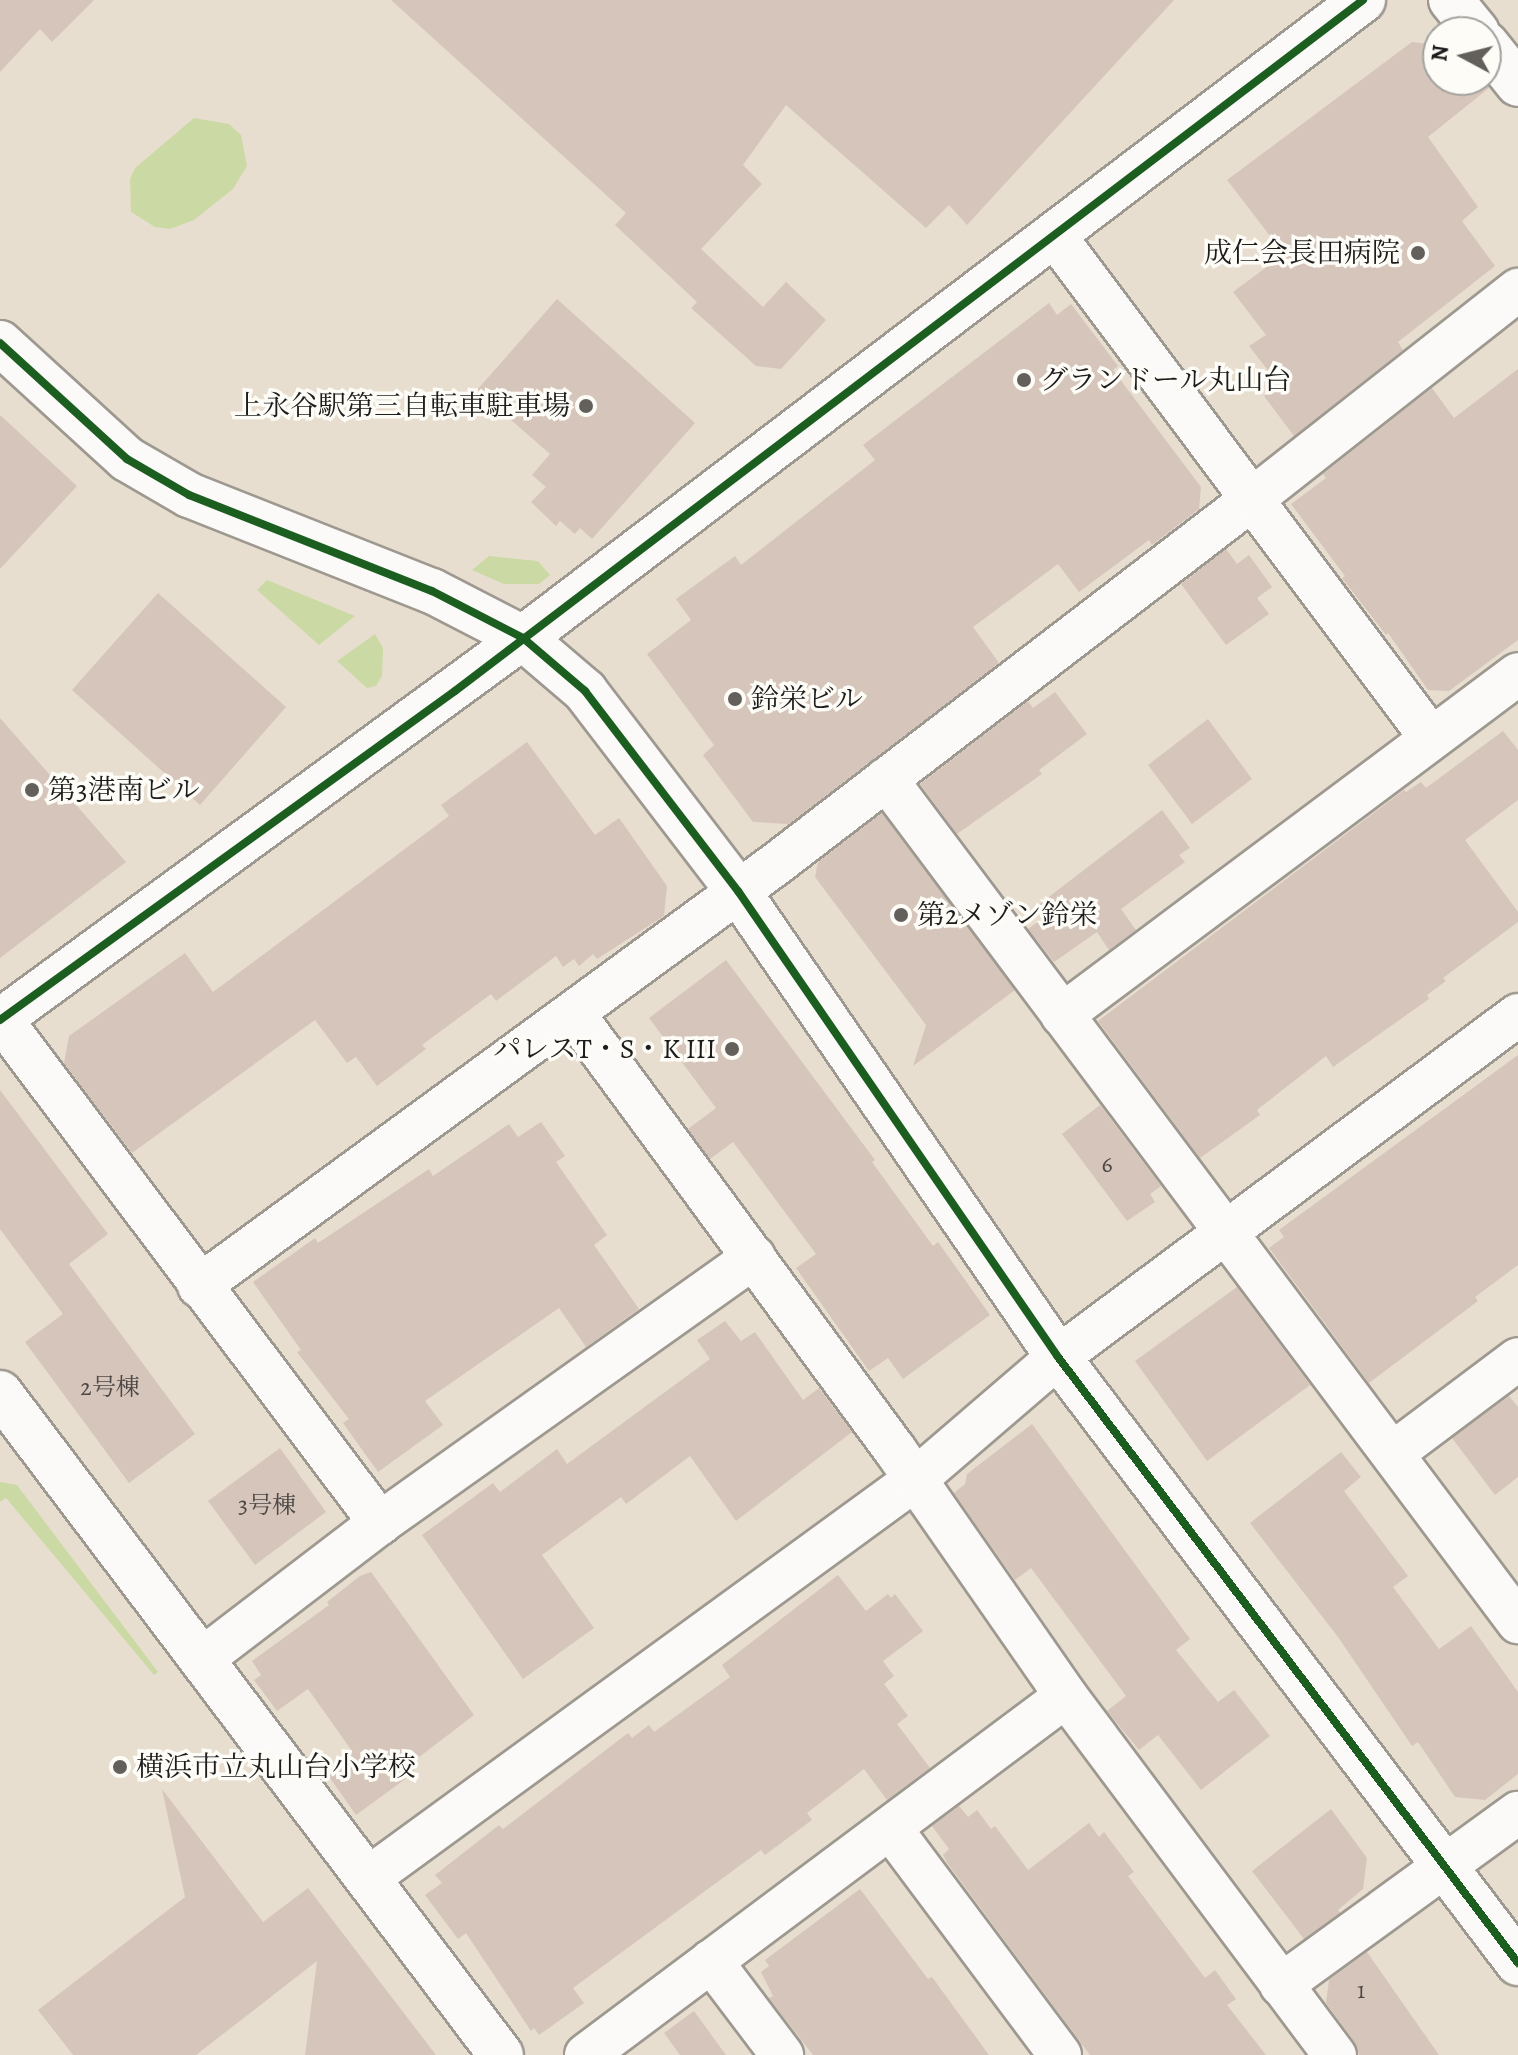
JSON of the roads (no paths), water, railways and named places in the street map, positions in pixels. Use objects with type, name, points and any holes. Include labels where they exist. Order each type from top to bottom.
[{"type":"street","points":[[380,1523],[1,1020],[523,638],[1363,0]]},
{"type":"street","points":[[1451,0],[1464,16]]},
{"type":"street","points":[[1502,64],[1518,84]]},
{"type":"street","points":[[1054,235],[1431,738]]},
{"type":"street","points":[[199,1286],[738,891],[1251,500],[1518,290]]},
{"type":"street","points":[[0,343],[127,459],[189,495],[432,591],[523,638],[585,691],[738,891],[1058,1357],[1518,1963]]},
{"type":"street","points":[[1062,1015],[1518,674]]},
{"type":"street","points":[[886,779],[1518,1622]]},
{"type":"street","points":[[573,1013],[916,1479],[1066,1696],[1335,2055]]},
{"type":"street","points":[[367,1879],[916,1479],[1058,1357],[1518,1015]]},
{"type":"street","points":[[202,1659],[380,1523],[754,1257]]},
{"type":"street","points":[[1393,1453],[1518,1359]]},
{"type":"street","points":[[7,1417],[202,1659],[501,2055]]},
{"type":"street","points":[[586,2055],[1066,1696]]},
{"type":"street","points":[[1281,1985],[1518,1813]]},
{"type":"street","points":[[891,1829],[1060,2055]]},
{"type":"street","points":[[711,1961],[782,2055]]},
{"type":"place","name":"成仁会長田病院","points":[[1418,253]]},
{"type":"place","name":"グランドール丸山台","points":[[1024,380]]},
{"type":"place","name":"上永谷駅第三自転車駐車場","points":[[586,406]]},
{"type":"place","name":"鈴栄ビル","points":[[735,699]]},
{"type":"place","name":"第3港南ビル","points":[[32,790]]},
{"type":"place","name":"第2メゾン鈴栄","points":[[901,915]]},
{"type":"place","name":"パレスT・S・K III","points":[[732,1049]]},
{"type":"place","name":"横浜市立丸山台小学校","points":[[120,1767]]}]
